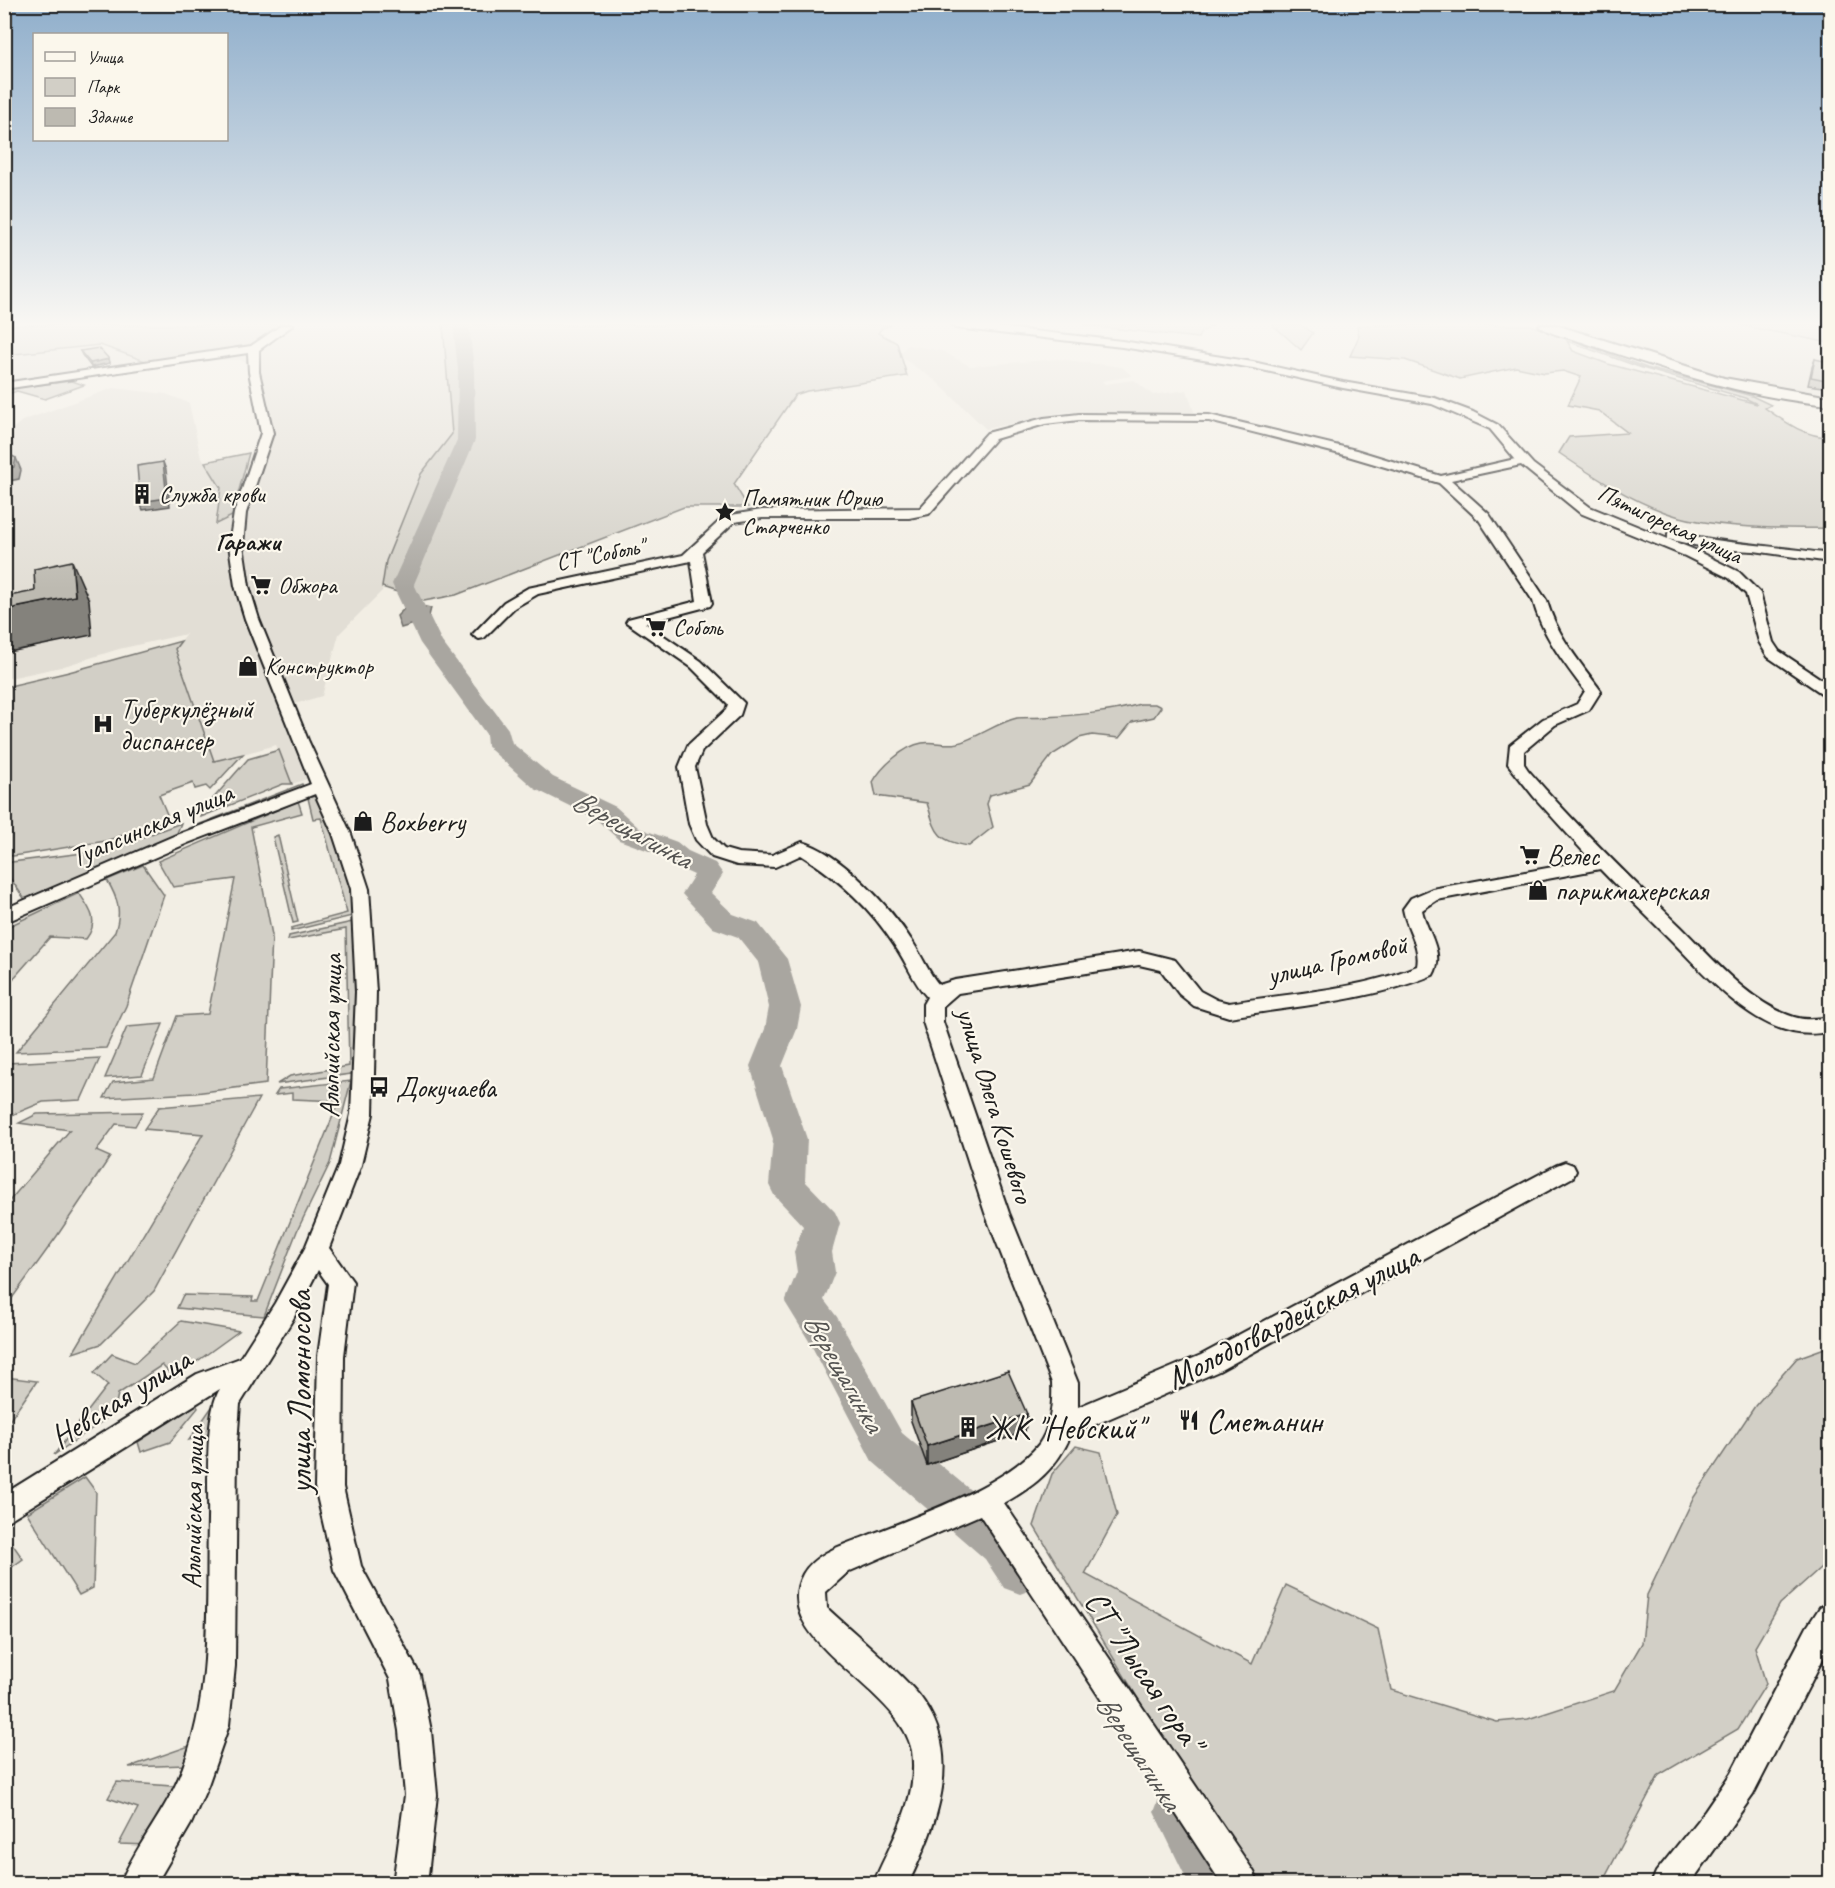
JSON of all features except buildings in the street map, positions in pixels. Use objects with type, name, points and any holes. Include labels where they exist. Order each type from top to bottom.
[{"type":"street","name":"Альпийская улица","points":[[136,1884],[179,1812],[197,1774],[213,1725],[220,1666],[227,1401],[245,1368],[284,1311],[337,1204],[360,1132],[365,1076],[366,1004],[360,889],[342,834],[274,677],[242,586],[236,545],[240,513],[267,433],[264,413]]},
{"type":"street","name":"Пятигорская улица","points":[[1462,413],[1494,427],[1523,461],[1591,514],[1690,553],[1734,575],[1753,594],[1766,642],[1773,654],[1830,692]]},
{"type":"street","name":"СТ \"Соболь\"","points":[[479,635],[509,605],[533,591],[575,580],[670,564],[696,553],[730,519],[762,514],[918,513],[929,507],[987,438],[1044,421],[1090,416],[1209,418],[1361,455],[1443,480]]},
{"type":"street","points":[[1523,461],[1451,475],[1443,480],[1484,517],[1540,601],[1544,616],[1561,648],[1591,685],[1591,696],[1583,707],[1536,730],[1516,748],[1514,756],[1522,773],[1603,863],[1722,978],[1757,1006],[1787,1023],[1803,1026],[1830,1024]]},
{"type":"street","name":"Пятигорская улица","points":[[1574,503],[1700,543],[1830,558]]},
{"type":"street","name":"улица Олега Кошевого","points":[[696,553],[705,603],[633,622],[702,670],[736,703],[734,712],[694,748],[687,767],[698,824],[705,840],[718,853],[737,859],[775,861],[802,848],[838,869],[851,880],[895,931],[909,952],[920,977],[939,997],[933,1004],[933,1022],[997,1214],[1065,1383],[1066,1405],[1060,1427]]},
{"type":"street","name":"Туапсинская улица","points":[[4,917],[182,839],[320,786]]},
{"type":"street","name":"улица Громовой","points":[[939,997],[956,987],[1123,958],[1139,958],[1168,965],[1179,982],[1196,999],[1215,1009],[1229,1010],[1342,992],[1418,974],[1426,970],[1429,954],[1413,917],[1412,909],[1418,902],[1432,895],[1603,863]]},
{"type":"street","name":"Молодогвардейская улица","points":[[1060,1427],[1210,1363],[1565,1171]]},
{"type":"street","name":"улица Ломоносова","points":[[316,1250],[341,1282],[330,1356],[330,1487],[348,1570],[405,1675],[415,1731],[422,1795],[410,1884]]},
{"type":"street","name":"Невская улица","points":[[4,1510],[206,1382],[245,1368]]},
{"type":"street","points":[[890,1884],[920,1822],[929,1790],[927,1744],[919,1721],[907,1705],[816,1618],[810,1603],[812,1586],[820,1574],[838,1562],[985,1499],[1028,1473],[1048,1454],[1060,1427]]},
{"type":"street","name":"СТ \"Лысая гора\"","points":[[985,1499],[1242,1884]]},
{"type":"street","points":[[1668,1884],[1722,1815],[1743,1782],[1805,1657],[1830,1617]]},
{"type":"shaded area","points":[[44,413],[191,413],[200,454],[221,488],[217,523],[238,513],[268,429],[264,413],[450,413],[452,434],[421,474],[386,561],[382,591],[339,634],[322,696],[291,705],[322,774],[292,784],[276,745],[214,762],[4,687],[69,672],[181,641],[186,634],[119,649],[61,667],[5,679],[5,435],[22,421]]},
{"type":"shaded area","points":[[969,413],[1060,413],[986,429]]},
{"type":"shaded area","points":[[421,606],[431,608],[428,620],[401,628],[397,616],[404,609]]},
{"type":"green space","points":[[450,413],[783,413],[734,484],[748,507],[684,507],[456,595],[424,601],[382,587],[386,561],[421,474],[452,434]]},
{"type":"green space","points":[[1602,413],[1773,413],[1796,428],[1830,437],[1830,528],[1769,528],[1726,525],[1685,518],[1638,501],[1559,453],[1569,437],[1628,433]]},
{"type":"green space","points":[[249,453],[232,516],[216,524],[221,488],[205,462]]},
{"type":"green space","name":"Туберкулёзный диспансер","points":[[181,641],[175,649],[214,761],[243,754],[210,790],[206,786],[195,789],[193,783],[159,795],[169,819],[106,841],[13,856],[5,855],[5,687]]},
{"type":"green space","points":[[1140,704],[1155,704],[1161,707],[1154,717],[1132,722],[1119,738],[1092,735],[1079,738],[1052,755],[1030,784],[990,795],[987,804],[993,827],[969,846],[950,841],[939,834],[927,803],[876,796],[873,782],[877,776],[894,758],[915,745],[958,743],[1017,718],[1093,713]]},
{"type":"green space","points":[[279,750],[292,784],[283,784],[201,817],[203,810],[248,759]]},
{"type":"green space","points":[[302,784],[304,789],[278,796],[191,832],[190,828]]},
{"type":"green space","points":[[319,795],[353,886],[356,915],[291,931],[291,928],[347,913],[321,818],[313,819],[308,798]]},
{"type":"green space","points":[[298,801],[302,813],[251,827],[272,935],[266,1084],[195,1093],[104,1098],[113,1082],[154,1078],[177,1016],[208,1014],[235,879],[173,887],[158,861]]},
{"type":"green space","points":[[181,823],[175,838],[26,901],[5,871],[4,863],[107,850]]},
{"type":"green space","points":[[278,835],[298,922],[293,923],[273,837]]},
{"type":"green space","points":[[143,865],[164,895],[126,1006],[106,1048],[16,1052],[115,932],[118,905],[107,880]]},
{"type":"green space","points":[[79,893],[90,910],[93,921],[86,939],[50,937],[5,988],[5,928]]},
{"type":"green space","points":[[357,921],[358,1073],[277,1084],[290,1076],[349,1066],[346,929],[288,940],[289,936]]},
{"type":"green space","points":[[163,1024],[142,1075],[105,1078],[127,1027]]},
{"type":"green space","points":[[100,1058],[81,1100],[43,1102],[5,1118],[4,1067],[7,1063]]},
{"type":"green space","points":[[351,1081],[330,1163],[297,1231],[264,1316],[177,1308],[183,1295],[253,1297],[252,1301],[258,1301],[339,1101],[292,1099],[292,1093],[275,1095],[279,1089]]},
{"type":"green space","points":[[259,1098],[154,1291],[101,1344],[73,1353],[203,1134],[144,1129],[159,1107]]},
{"type":"green space","points":[[143,1112],[135,1126],[116,1124],[96,1151],[110,1157],[5,1308],[5,1206],[70,1130],[19,1123],[37,1114]]},
{"type":"green space","points":[[181,1321],[239,1331],[174,1378],[162,1365],[118,1394],[114,1413],[54,1455],[108,1385],[94,1373],[112,1354],[135,1363]]},
{"type":"green space","points":[[1830,1346],[1830,1559],[1780,1604],[1755,1647],[1766,1684],[1738,1729],[1659,1775],[1602,1883],[1249,1883],[1034,1526],[1052,1474],[1076,1446],[1101,1452],[1117,1515],[1085,1574],[1252,1664],[1286,1585],[1378,1629],[1391,1690],[1497,1722],[1528,1719],[1614,1691],[1642,1643],[1647,1595],[1694,1497],[1755,1406],[1797,1358]]},
{"type":"green space","points":[[4,1377],[37,1381],[5,1427]]},
{"type":"green space","points":[[225,1388],[228,1390],[221,1410],[220,1432],[214,1656],[208,1725],[202,1747],[198,1743],[202,1735],[214,1433],[189,1440]]},
{"type":"green space","points":[[196,1404],[198,1408],[170,1442],[141,1452],[138,1442]]},
{"type":"green space","points":[[85,1477],[96,1492],[93,1588],[79,1595],[27,1513]]},
{"type":"green space","points":[[4,1532],[23,1559],[5,1572],[4,1572]]},
{"type":"green space","points":[[198,1743],[185,1765],[129,1767]]},
{"type":"green space","points":[[117,1782],[185,1787],[150,1845],[119,1844],[138,1808],[108,1798]]},
{"type":"waterway","name":"Верещагинка","points":[[466,413],[466,440],[403,584],[431,643],[499,734],[500,745],[544,783],[606,813],[629,834],[667,848],[678,857],[705,869],[709,874],[696,894],[723,921],[748,930],[772,959],[785,1007],[781,1029],[766,1066],[790,1139],[787,1185],[822,1223],[813,1252],[816,1272],[804,1302],[823,1329],[887,1447],[1001,1544],[1020,1572]]},
{"type":"waterway","name":"Верещагинка","points":[[1179,1812],[1217,1884]]},
{"type":"place","name":"Служба крови","points":[[142,494]]},
{"type":"place","name":"Памятник Юрию Старченко","points":[[725,512]]},
{"type":"place","name":"Обжора","points":[[261,585]]},
{"type":"place","name":"Соболь","points":[[656,627]]},
{"type":"place","name":"Конструктор","points":[[248,666]]},
{"type":"place","name":"Туберкулёзный диспансер","points":[[103,724]]},
{"type":"place","name":"Boxberry","points":[[363,821]]},
{"type":"place","name":"Велес","points":[[1530,855]]},
{"type":"place","name":"парикмахерская","points":[[1538,890]]},
{"type":"place","name":"Докучаева","points":[[379,1087]]},
{"type":"place","name":"Сметанин","points":[[1189,1420]]},
{"type":"place","name":"ЖК \"Невский\"","points":[[968,1427]]},
{"type":"district","name":"Гаражи","points":[[248,541]]}]
